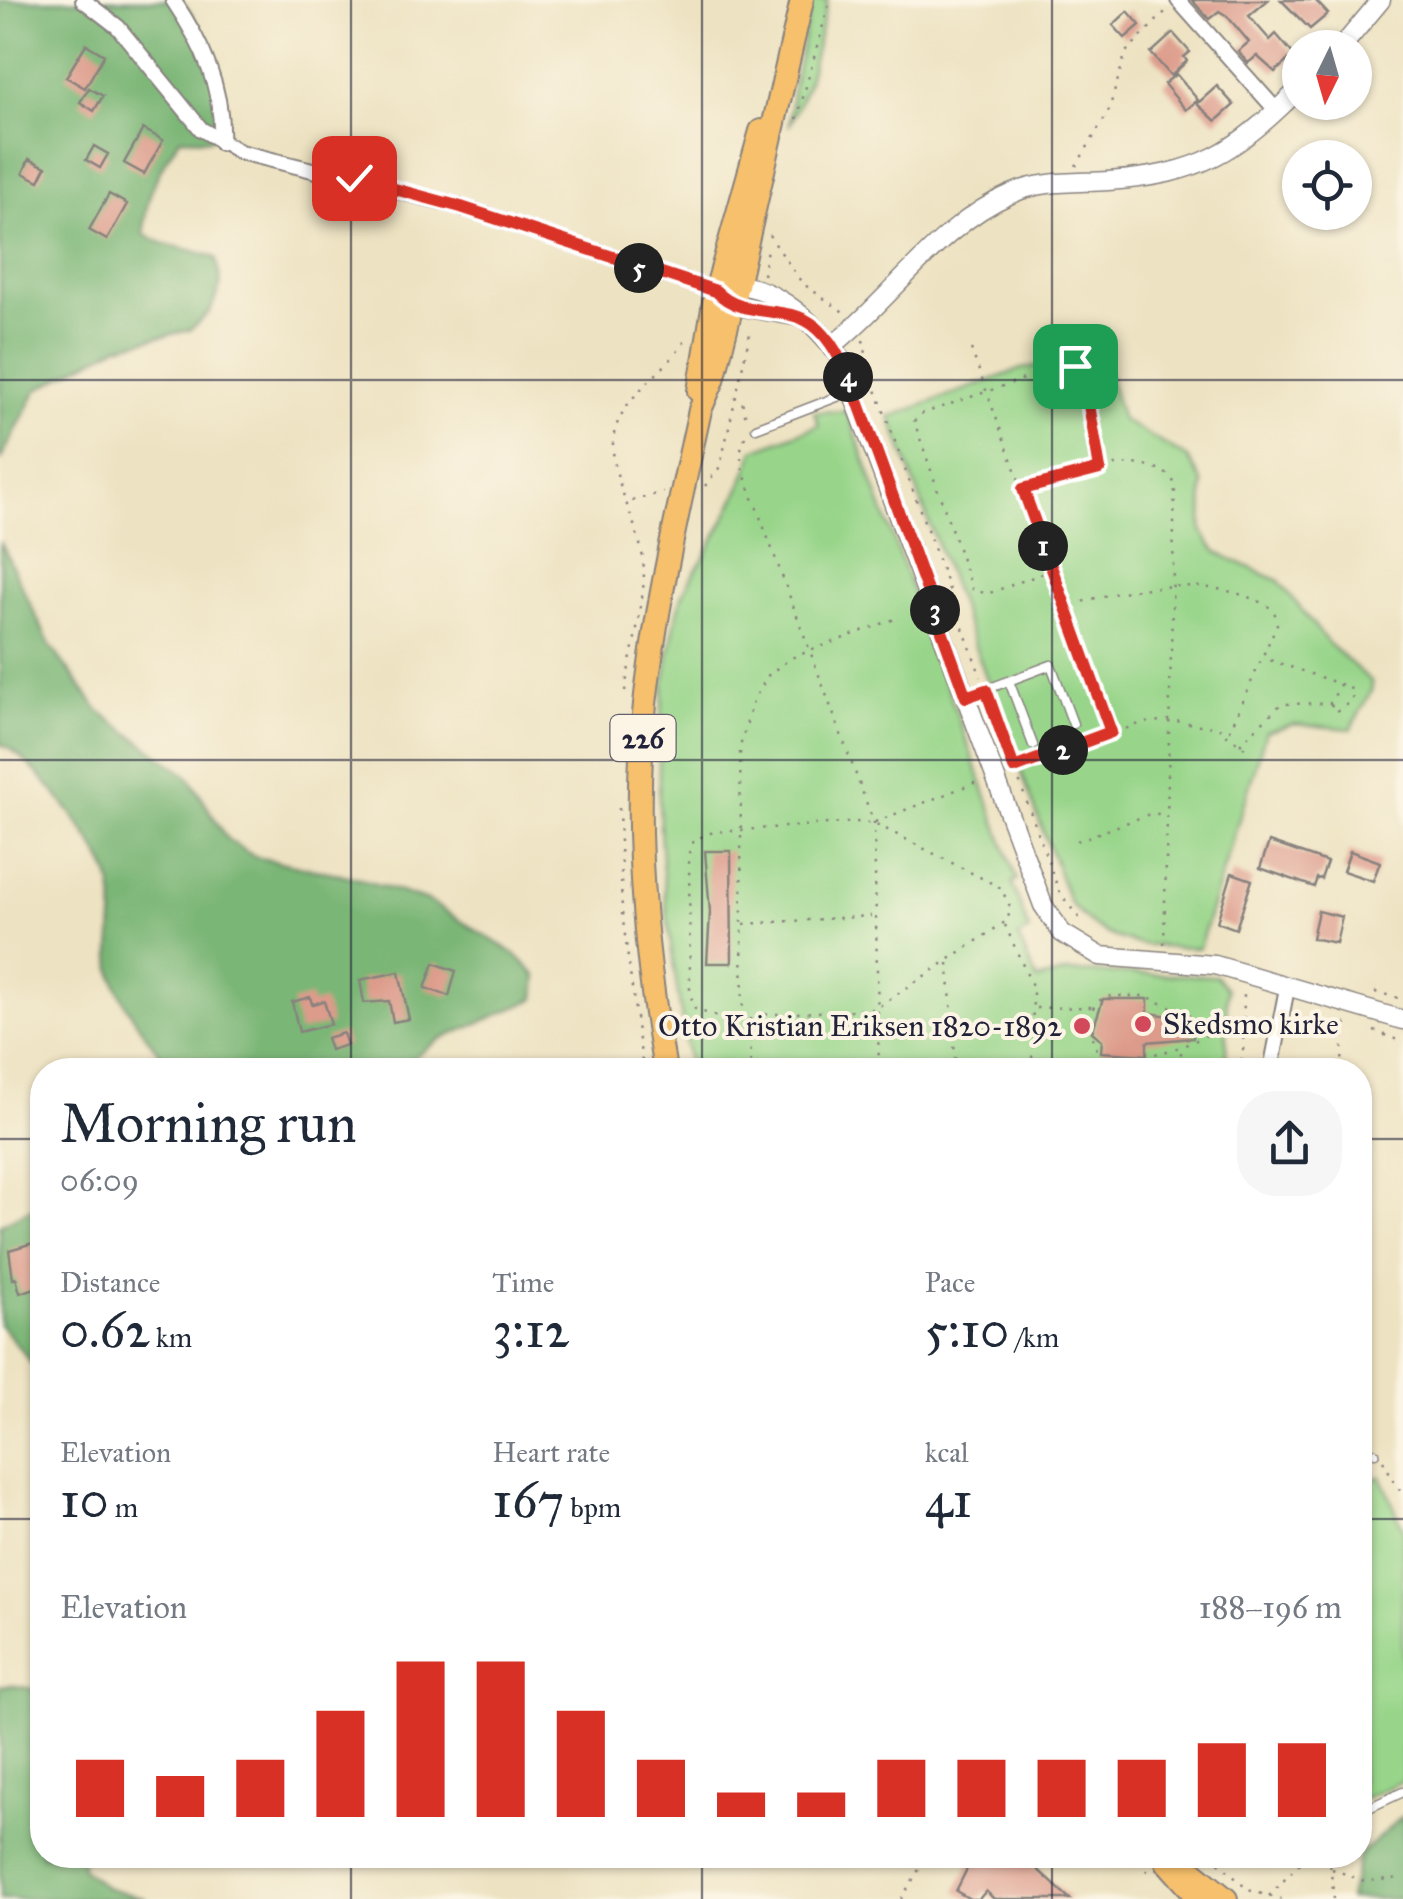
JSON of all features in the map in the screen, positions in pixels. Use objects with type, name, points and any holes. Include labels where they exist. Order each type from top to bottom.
[{"type":"highway","name":"226","points":[[663,1058],[644,914],[644,727],[657,623],[700,410],[713,380],[728,294],[772,140],[780,85],[802,0]]},
{"type":"highway","points":[[1173,1868],[1200,1899]]},
{"type":"highway","points":[[1188,1868],[1226,1899]]},
{"type":"street","points":[[83,0],[118,27],[180,106],[221,142],[267,160],[461,207],[800,317],[832,346],[854,390],[1044,905],[1062,933],[1100,956],[1202,963],[1287,988],[1348,996],[1403,1020]]},
{"type":"street","points":[[174,0],[195,33],[211,71],[221,142]]},
{"type":"street","points":[[1178,0],[1277,111]]},
{"type":"street","points":[[1357,30],[1381,0]]},
{"type":"street","points":[[832,346],[993,202],[1039,184],[1166,175],[1208,162],[1246,140],[1282,106]]},
{"type":"street","points":[[1273,1058],[1287,988]]},
{"type":"lane","points":[[756,428],[854,390]]},
{"type":"lane","points":[[966,697],[1052,665],[1073,724]]},
{"type":"lane","points":[[1009,681],[1034,745]]},
{"type":"lane","points":[[1372,1806],[1403,1792]]},
{"type":"path","points":[[792,130],[807,94],[830,0]]},
{"type":"path","points":[[1069,183],[1080,155],[1108,112],[1126,52],[1166,11]]},
{"type":"path","points":[[762,283],[770,223]]},
{"type":"path","points":[[768,235],[802,283],[850,318]]},
{"type":"path","points":[[701,487],[713,480],[720,467],[732,396],[754,318]]},
{"type":"path","points":[[860,334],[868,369],[1060,894],[1085,925]]},
{"type":"path","points":[[624,705],[644,565],[630,502],[613,466],[616,425],[630,402],[680,348]]},
{"type":"path","points":[[971,349],[1111,732]]},
{"type":"path","points":[[1052,570],[986,594],[970,586],[913,424],[921,414],[986,390],[1062,366],[1080,368],[1100,469]]},
{"type":"path","points":[[732,396],[742,401],[751,431],[741,446],[743,470],[874,823],[872,916],[878,1058]]},
{"type":"path","points":[[1023,489],[1100,469],[1152,464],[1172,478],[1177,498],[1164,950]]},
{"type":"path","points":[[630,502],[669,491]]},
{"type":"path","points":[[1066,607],[1123,591],[1175,588],[1232,594],[1270,607],[1277,624],[1232,728],[1223,732]]},
{"type":"path","points":[[743,1017],[740,747],[752,700],[769,674],[809,651],[900,617]]},
{"type":"path","points":[[1263,657],[1353,690],[1352,701],[1336,712],[1331,703]]},
{"type":"path","points":[[1331,703],[1340,684]]},
{"type":"path","points":[[1240,744],[1281,704],[1331,703]]},
{"type":"path","points":[[1014,768],[1111,732],[1170,720],[1223,732],[1246,748]]},
{"type":"path","points":[[874,823],[1001,888],[1010,907],[1004,924],[875,1009],[709,1016],[691,1002],[689,853],[694,840],[705,833],[874,823],[988,778]]},
{"type":"path","points":[[619,800],[622,913],[641,1058]]},
{"type":"path","points":[[1077,841],[1147,815],[1168,814]]},
{"type":"path","points":[[742,924],[872,916]]},
{"type":"path","points":[[1004,924],[1032,983],[1032,1058]]},
{"type":"path","points":[[948,962],[955,1058]]},
{"type":"path","points":[[1239,1058],[1244,1030],[1244,984]]},
{"type":"path","points":[[1033,1008],[1094,1007],[1107,996],[1146,996],[1218,1029]]},
{"type":"path","points":[[1094,1007],[1091,1039],[1101,1058],[1134,1058],[1181,1050],[1218,1029]]},
{"type":"path","points":[[750,1016],[750,1058]]},
{"type":"path","points":[[1342,1058],[1343,1028],[1349,1021]]},
{"type":"path","points":[[1284,1038],[1343,1028]]},
{"type":"path","points":[[1367,1028],[1403,1042]]},
{"type":"path","points":[[1193,1029],[1270,1035]]},
{"type":"path","points":[[1181,1050],[1181,1058]]},
{"type":"path","points":[[1375,1453],[1388,1466],[1403,1496]]},
{"type":"path","points":[[901,1899],[920,1868]]},
{"type":"path","points":[[1224,1868],[1248,1890],[1281,1899]]},
{"type":"path","points":[[1268,1897],[1296,1868]]},
{"type":"path","points":[[1334,1899],[1332,1869],[1364,1881],[1403,1878]]},
{"type":"green space","points":[[0,0],[181,0],[200,29],[214,62],[225,114],[224,131],[210,139],[180,138],[154,183],[145,220],[144,234],[152,239],[216,258],[221,284],[210,312],[190,330],[118,346],[37,390],[0,461]]},
{"type":"green space","points":[[812,0],[828,0],[807,85],[789,126],[792,92]]},
{"type":"green space","points":[[1102,354],[1122,420],[1188,458],[1203,483],[1202,530],[1210,544],[1218,553],[1279,581],[1328,643],[1371,681],[1372,689],[1351,729],[1294,724],[1266,732],[1199,948],[1144,944],[1111,936],[1082,916],[1069,901],[890,417],[1021,369]]},
{"type":"green space","points":[[847,411],[1017,880],[1012,882],[1029,931],[1018,937],[1037,980],[1067,972],[1216,976],[1227,989],[1226,1058],[688,1058],[660,835],[661,716],[668,658],[681,600],[733,503],[754,450],[819,425],[814,412]]},
{"type":"green space","points":[[0,541],[50,645],[99,711],[189,777],[227,839],[255,857],[353,877],[428,901],[515,954],[537,976],[535,999],[439,1040],[413,1058],[162,1058],[131,1014],[114,978],[113,891],[104,864],[46,782],[29,764],[0,744]]},
{"type":"green space","points":[[28,1210],[30,1361],[0,1324],[0,1225]]},
{"type":"green space","points":[[1381,1476],[1403,1528],[1403,1781],[1372,1795],[1372,1480]]},
{"type":"green space","points":[[0,1686],[30,1689],[30,1868],[82,1868],[105,1887],[146,1899],[0,1899]]},
{"type":"green space","points":[[1403,1816],[1403,1899],[1349,1899],[1356,1868],[1372,1868],[1372,1843]]},
{"type":"building","points":[[1192,0],[1268,0],[1249,16],[1270,40],[1276,34],[1282,41],[1282,66],[1275,72],[1257,56],[1248,63],[1238,51],[1249,42],[1227,16],[1219,11],[1209,19]]},
{"type":"building","points":[[1281,0],[1315,0],[1328,14],[1310,29]]},
{"type":"building","points":[[1128,11],[1140,25],[1125,38],[1113,25]]},
{"type":"building","points":[[1173,33],[1190,52],[1184,57],[1187,61],[1171,76],[1151,53]]},
{"type":"building","points":[[86,44],[104,55],[85,88],[66,77]]},
{"type":"building","points":[[1176,74],[1198,100],[1186,110],[1164,84]]},
{"type":"building","points":[[1217,86],[1234,105],[1216,121],[1197,104]]},
{"type":"building","points":[[89,88],[103,96],[94,111],[80,102]]},
{"type":"building","points":[[143,129],[163,140],[144,174],[124,163]]},
{"type":"building","points":[[94,146],[108,154],[100,168],[86,160]]},
{"type":"building","points":[[29,159],[46,167],[39,181],[23,173]]},
{"type":"building","points":[[109,194],[127,204],[107,240],[89,230]]},
{"type":"building","points":[[1269,842],[1327,862],[1321,879],[1317,878],[1314,887],[1260,868]]},
{"type":"building","points":[[705,851],[731,851],[732,963],[707,963],[710,912]]},
{"type":"building","points":[[1350,851],[1380,862],[1373,881],[1343,871]]},
{"type":"building","points":[[1232,873],[1252,880],[1236,929],[1217,922]]},
{"type":"building","points":[[1318,911],[1342,917],[1336,943],[1312,938]]},
{"type":"building","points":[[434,963],[456,971],[449,996],[425,988]]},
{"type":"building","points":[[399,972],[409,1019],[393,1022],[389,1001],[364,1003],[360,980]]},
{"type":"building","points":[[310,997],[312,1004],[324,1001],[331,1024],[299,1032],[292,1002]]},
{"type":"building","name":"Skedsmo kirke","points":[[1103,999],[1148,999],[1148,1013],[1193,1019],[1193,1038],[1147,1042],[1147,1055],[1101,1052],[1102,1040],[1092,1032]]},
{"type":"building","points":[[343,1033],[347,1045],[330,1050],[326,1038]]},
{"type":"building","points":[[30,1244],[30,1290],[20,1293],[16,1278],[13,1279],[9,1250]]},
{"type":"building","points":[[968,1868],[1036,1868],[1070,1899],[994,1899],[986,1891],[979,1899],[970,1899],[956,1891]]},
{"type":"place","name":"Skedsmo kirke","points":[[1143,1024]]},
{"type":"place","name":"Otto Kristian Eriksen 1820-1892","points":[[1082,1026]]},
{"type":"route","points":[[354,178],[461,207],[681,283],[716,291],[732,305],[800,317],[815,326],[839,357],[854,390],[966,697],[986,690],[1014,768],[1111,732],[1023,489],[1100,469],[1083,371],[1075,366]]}]
